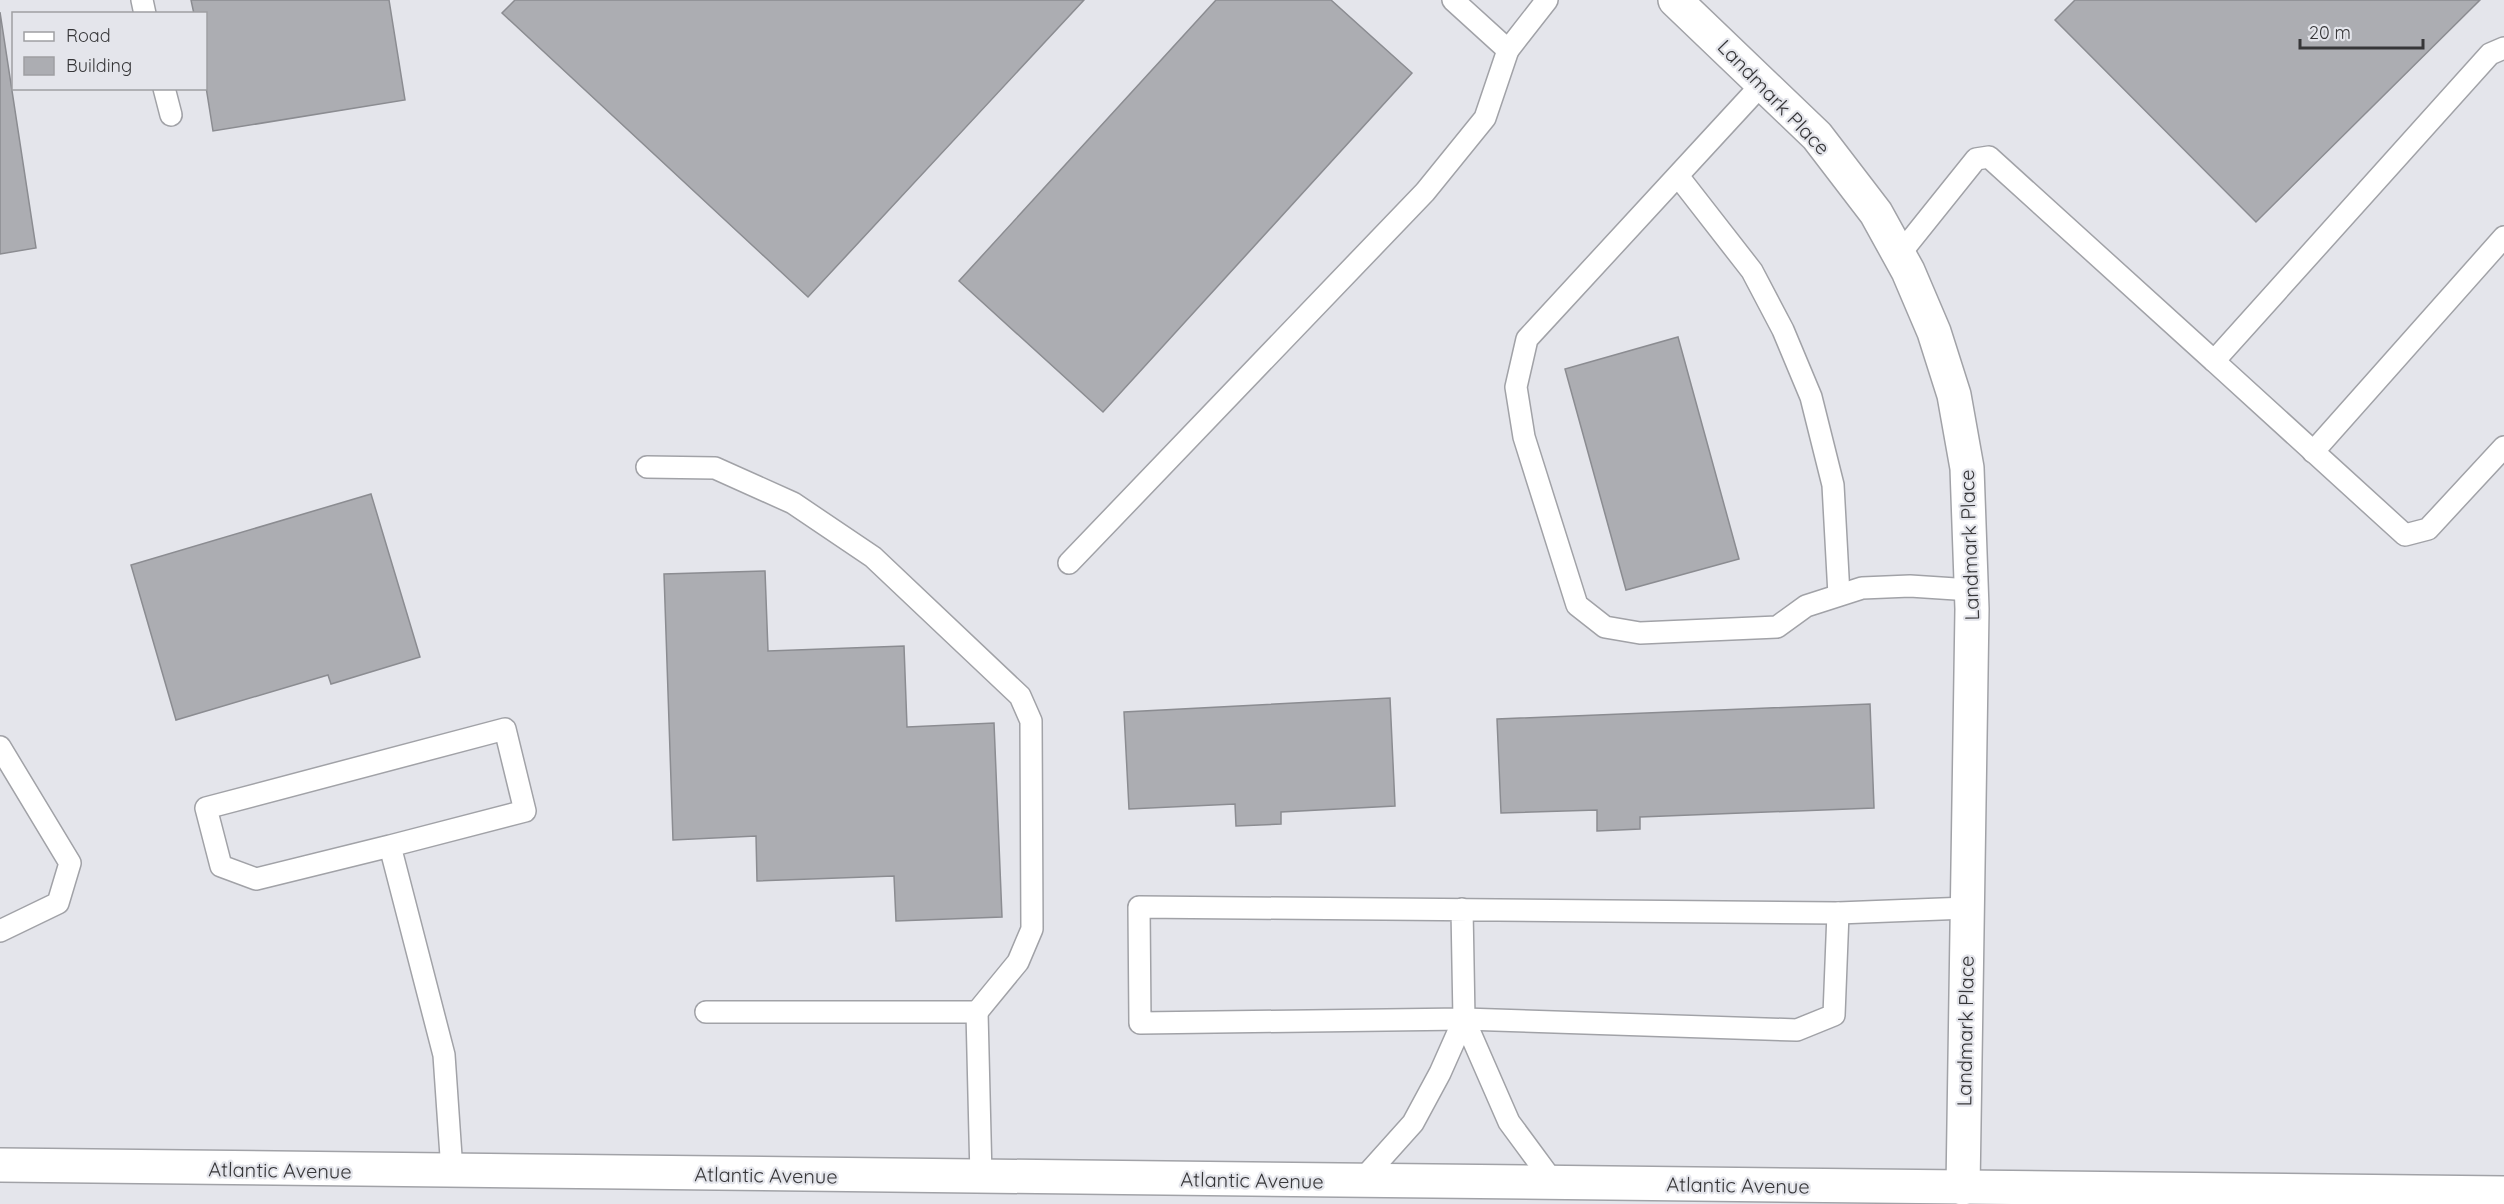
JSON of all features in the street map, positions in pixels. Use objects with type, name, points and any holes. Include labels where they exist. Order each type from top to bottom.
[{"type":"main road","name":"Landmark Place","points":[[1675,0],[1817,136],[1876,213],[1899,255],[1935,332],[1954,395],[1967,468],[1971,590],[1963,1188]]},
{"type":"main road","name":"Atlantic Avenue","points":[[0,1165],[981,1178],[2504,1193]]},
{"type":"lane","points":[[1453,0],[1508,50]]},
{"type":"lane","points":[[1069,563],[1425,192],[1485,118],[1508,50],[1547,0]]},
{"type":"lane","points":[[2214,361],[2490,54],[2504,48]]},
{"type":"lane","points":[[1763,84],[1527,339],[1516,387],[1524,437],[1577,605],[1605,627],[1640,633],[1777,627],[1806,606],[1839,595],[1872,588],[1910,586],[1971,590]]},
{"type":"lane","points":[[165,90],[171,114]]},
{"type":"lane","points":[[1899,255],[1976,159],[1989,157],[2405,535],[2428,529],[2504,447]]},
{"type":"lane","points":[[1678,176],[1752,271],[1783,330],[1811,397],[1833,484],[1839,595]]},
{"type":"lane","points":[[2313,452],[2504,237]]},
{"type":"lane","points":[[647,467],[715,468],[793,503],[873,557],[1020,696],[1031,721],[1032,928],[1018,962],[977,1012],[981,1178]]},
{"type":"lane","points":[[506,729],[525,811],[390,846],[256,879],[221,866],[206,808],[506,729]]},
{"type":"lane","points":[[0,747],[70,862],[58,903],[0,931]]},
{"type":"lane","points":[[390,846],[444,1055],[452,1172]]},
{"type":"lane","points":[[1838,913],[1834,1015],[1797,1030],[1464,1019],[1140,1023],[1139,907],[1838,913],[1967,908]]},
{"type":"lane","points":[[1462,909],[1464,1019],[1509,1122],[1554,1183]]},
{"type":"lane","points":[[706,1012],[977,1012]]},
{"type":"lane","points":[[1361,1181],[1413,1122],[1440,1073],[1464,1019]]},
{"type":"building","points":[[191,0],[389,0],[405,100],[213,131],[206,90],[207,12],[194,12]]},
{"type":"building","points":[[515,0],[1084,0],[808,297],[502,13]]},
{"type":"building","points":[[1216,0],[1331,0],[1412,73],[1103,412],[959,281]]},
{"type":"building","points":[[2075,0],[2480,0],[2256,222],[2055,20]]},
{"type":"building","points":[[0,12],[36,248],[0,254]]},
{"type":"building","points":[[1678,337],[1739,559],[1626,590],[1565,369]]},
{"type":"building","points":[[371,494],[420,657],[331,684],[328,675],[176,720],[131,565]]},
{"type":"building","points":[[765,571],[768,651],[904,646],[907,727],[994,723],[1002,917],[896,921],[894,876],[757,881],[756,836],[673,840],[664,574]]},
{"type":"building","points":[[1390,698],[1395,806],[1281,812],[1281,824],[1236,826],[1235,804],[1129,809],[1124,712]]},
{"type":"building","points":[[1870,704],[1874,808],[1640,817],[1640,829],[1597,831],[1597,810],[1501,813],[1497,719]]}]
